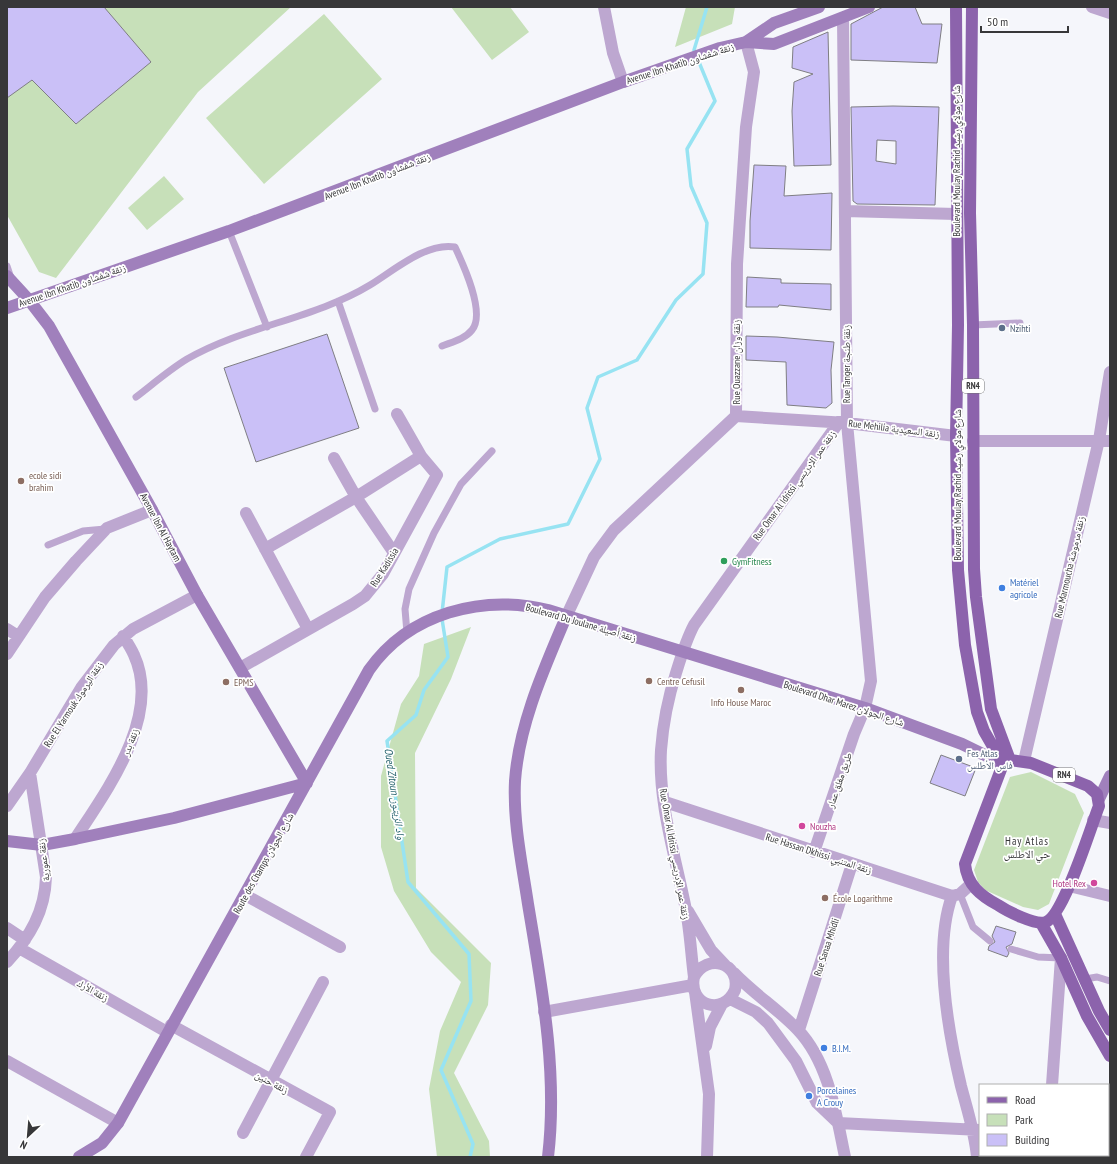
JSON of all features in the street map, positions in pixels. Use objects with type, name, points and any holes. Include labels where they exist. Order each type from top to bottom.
[{"type":"main road","name":"Boulevard Moulay Rachid شارع مولاي رشيد","points":[[956,7],[956,214],[958,325],[956,436],[958,570],[965,645],[977,712],[984,731],[1006,762]]},
{"type":"main road","name":"Boulevard Moulay Rachid شارع مولاي رشيد","points":[[972,7],[970,213],[973,325],[973,524],[976,597],[991,709],[1006,762]]},
{"type":"main road","name":"RN4","points":[[1006,762],[1024,761],[1088,786],[1097,794],[1098,799]]},
{"type":"main road","points":[[1006,762],[965,864],[967,875],[971,884],[981,895],[995,904],[1041,923],[1048,922],[1055,914],[1069,886],[1099,806],[1098,799]]},
{"type":"main road","points":[[1055,914],[1109,1027]]},
{"type":"main road","points":[[1041,923],[1061,958],[1087,1016],[1110,1056]]},
{"type":"street","points":[[604,7],[613,53],[623,82]]},
{"type":"street","name":"Avenue Ibn Khatib زنقة شفشاون","points":[[746,42],[774,23],[818,7]]},
{"type":"street","name":"Avenue Ibn Khatib زنقة شفشاون","points":[[7,308],[229,231],[623,82],[720,48],[746,42],[774,44],[869,7]]},
{"type":"street","points":[[1092,7],[1110,13]]},
{"type":"street","name":"Rue Tanger زنقة طنجة","points":[[843,18],[845,211],[843,422],[870,666],[869,693],[865,708]]},
{"type":"street","name":"Rue Ouazzane زنقة وزان","points":[[566,617],[594,557],[614,530],[736,416],[737,264],[746,126],[754,72],[746,42]]},
{"type":"street","points":[[845,211],[956,214]]},
{"type":"street","name":"Avenue Ibn Al Haytam","points":[[9,278],[29,300],[49,326],[152,510],[196,595],[307,783]]},
{"type":"street","name":"Rue Marmoucha زنقة مرموشة","points":[[1024,761],[1104,441],[1110,372]]},
{"type":"street","name":"Rue Kadissia","points":[[240,668],[365,596],[383,574],[437,475],[421,456],[397,414]]},
{"type":"street","name":"Rue Mehilia زنقة السعيدية","points":[[736,416],[843,422],[956,436]]},
{"type":"street","name":"Rue Omar Al Idrissi زنقة عمر الإدريسي","points":[[706,1157],[709,1094],[685,907],[664,802],[661,752],[664,728],[674,681],[687,637],[702,613],[843,422]]},
{"type":"street","points":[[973,441],[1104,441]]},
{"type":"street","points":[[265,549],[356,497],[421,456]]},
{"type":"street","points":[[334,458],[356,497],[394,553]]},
{"type":"street","points":[[7,654],[45,597],[64,574],[107,528],[152,510]]},
{"type":"street","points":[[246,513],[308,629]]},
{"type":"street","name":"Rue El Yarmouk زنقة اليرموك","points":[[7,806],[30,773],[81,688],[102,658],[123,636],[132,629],[196,595]]},
{"type":"street","name":"Boulevard Du Joulane زنقة أصيلة","points":[[478,605],[527,605],[682,652]]},
{"type":"street","name":"Route des Champs شارع الجولان","points":[[79,1157],[102,1143],[118,1123],[169,1028],[246,895],[369,670],[389,646],[412,630],[440,616],[478,605]]},
{"type":"street","points":[[548,1157],[552,1110],[551,1066],[517,828],[516,781],[519,756],[527,721],[542,674],[566,617]]},
{"type":"street","points":[[7,629],[18,636]]},
{"type":"street","name":"زنقة بدر","points":[[75,839],[110,784],[134,737],[140,711],[140,672],[134,654],[123,636]]},
{"type":"street","name":"Boulevard Dhar Marez شارع الجولان","points":[[682,652],[865,708],[1006,762]]},
{"type":"street","name":"طريق مغلق عمار","points":[[814,852],[854,734],[865,708]]},
{"type":"street","name":"زنقة عمورية","points":[[7,962],[22,944],[36,922],[46,893],[46,877],[42,845],[30,773]]},
{"type":"street","points":[[1098,799],[1110,776]]},
{"type":"street","points":[[7,841],[42,845],[75,839],[174,818],[307,783]]},
{"type":"street","name":"Rue Hassan Dkhissi زنقة المتنبي","points":[[664,802],[814,852],[956,895]]},
{"type":"street","points":[[1093,820],[1110,823]]},
{"type":"street","name":"Rue Sanaa Mhidli","points":[[799,1030],[852,864]]},
{"type":"street","points":[[971,884],[956,895],[946,921],[943,947],[947,1021],[951,1045],[976,1130],[977,1157]]},
{"type":"street","points":[[1069,886],[1110,896]]},
{"type":"street","points":[[246,895],[340,947]]},
{"type":"street","points":[[685,907],[707,944],[729,969],[748,988],[799,1030],[816,1057],[824,1074],[838,1123],[845,1157]]},
{"type":"street","name":"زنقة الأرك","points":[[7,928],[22,944],[169,1028]]},
{"type":"street","points":[[1052,1084],[1061,958]]},
{"type":"street","points":[[704,1057],[707,1037],[726,1002],[736,985],[729,969],[714,963],[708,964],[697,972],[694,985],[703,1002],[716,1005],[726,1002],[756,1012],[768,1023],[796,1061],[817,1103],[838,1123],[976,1130]]},
{"type":"street","points":[[243,1133],[323,982]]},
{"type":"street","points":[[544,1012],[694,985]]},
{"type":"street","name":"زنقة حنين","points":[[169,1028],[330,1112],[306,1157]]},
{"type":"street","points":[[7,1061],[118,1123]]},
{"type":"lane","points":[[229,231],[267,327]]},
{"type":"lane","points":[[136,397],[165,373],[211,347],[338,300],[371,285],[404,263],[442,247],[455,248],[467,272],[476,311],[476,322],[472,330],[458,340],[442,346]]},
{"type":"lane","points":[[7,266],[9,278]]},
{"type":"lane","points":[[338,300],[375,409]]},
{"type":"lane","points":[[973,325],[1020,323]]},
{"type":"lane","points":[[412,630],[405,609],[409,589],[434,533],[461,484],[492,451]]},
{"type":"lane","points":[[48,545],[83,532],[107,528]]},
{"type":"lane","points":[[956,895],[973,927],[990,941]]},
{"type":"lane","points":[[1011,949],[1038,957],[1061,958]]},
{"type":"lane","points":[[1085,979],[1097,977],[1110,981]]},
{"type":"green space","points":[[7,7],[291,7],[198,92],[56,278],[39,272],[7,215]]},
{"type":"green space","points":[[451,7],[510,7],[529,32],[492,60]]},
{"type":"green space","points":[[686,7],[735,7],[732,24],[675,47]]},
{"type":"green space","points":[[324,14],[382,79],[264,184],[206,118]]},
{"type":"green space","points":[[164,176],[184,199],[147,230],[128,208]]},
{"type":"green space","points":[[471,627],[451,679],[415,753],[416,888],[491,963],[488,1005],[454,1073],[489,1141],[490,1157],[437,1157],[429,1089],[440,1031],[461,982],[431,952],[394,891],[381,847],[381,776],[401,704],[419,676],[424,644]]},
{"type":"green space","points":[[1031,772],[1075,794],[1084,813],[1049,904],[1038,910],[1023,907],[985,890],[978,882],[974,870],[1010,777]]},
{"type":"building","points":[[7,7],[104,7],[151,62],[76,124],[32,80],[7,98]]},
{"type":"building","points":[[883,7],[915,7],[922,24],[942,24],[937,63],[851,60],[851,24]]},
{"type":"building","points":[[828,32],[831,165],[794,166],[792,111],[794,82],[813,74],[792,68],[793,47]]},
{"type":"building","points":[[851,107],[939,107],[935,205],[857,204],[853,201]],"holes":[[[877,140],[896,141],[896,164],[876,161]]]},
{"type":"building","points":[[754,165],[786,166],[784,196],[832,193],[831,250],[750,248],[750,221]]},
{"type":"building","points":[[747,277],[781,279],[781,283],[831,284],[831,310],[779,305],[778,307],[746,307]]},
{"type":"building","points":[[327,334],[359,428],[256,462],[224,368]]},
{"type":"building","points":[[746,336],[834,342],[831,370],[832,403],[826,408],[787,405],[786,362],[746,360]]},
{"type":"building","points":[[941,755],[976,768],[965,796],[930,783]]},
{"type":"building","points":[[996,926],[1016,932],[1012,944],[1006,947],[1009,953],[1007,957],[988,950],[989,946],[995,942],[992,936]]},
{"type":"waterway","name":"Oued Zitoun واد الزيتون","points":[[442,613],[447,567],[500,539],[568,524],[600,459],[587,408],[598,377],[637,360],[676,300],[703,274],[707,223],[691,186],[687,149],[715,101],[694,50],[707,7]]},
{"type":"waterway","name":"Oued Zitoun واد الزيتون","points":[[442,619],[448,657],[424,690],[416,715],[387,741],[408,882],[469,954],[471,1001],[441,1070],[473,1144],[470,1157]]},
{"type":"place","name":"Nzihti","points":[[1002,328]]},
{"type":"place","name":"ecole sidi brahim","points":[[21,481]]},
{"type":"place","name":"GymFitness","points":[[724,561]]},
{"type":"place","name":"Matériel agricole","points":[[1002,588]]},
{"type":"place","name":"Centre Cefusil","points":[[649,681]]},
{"type":"place","name":"EPMS","points":[[226,682]]},
{"type":"place","name":"Info House Maroc","points":[[741,690]]},
{"type":"place","name":"Fes Atlas فاس الأطلس","points":[[959,759]]},
{"type":"place","name":"Nouzha","points":[[802,826]]},
{"type":"place","name":"Hotel Rex","points":[[1094,883]]},
{"type":"place","name":"École Logarithme","points":[[825,898]]},
{"type":"place","name":"B.I.M.","points":[[824,1048]]},
{"type":"place","name":"Porcelaines A Crouy","points":[[809,1096]]},
{"type":"district","name":"Hay Atlas حي الاطلس","points":[[1027,847]]}]
